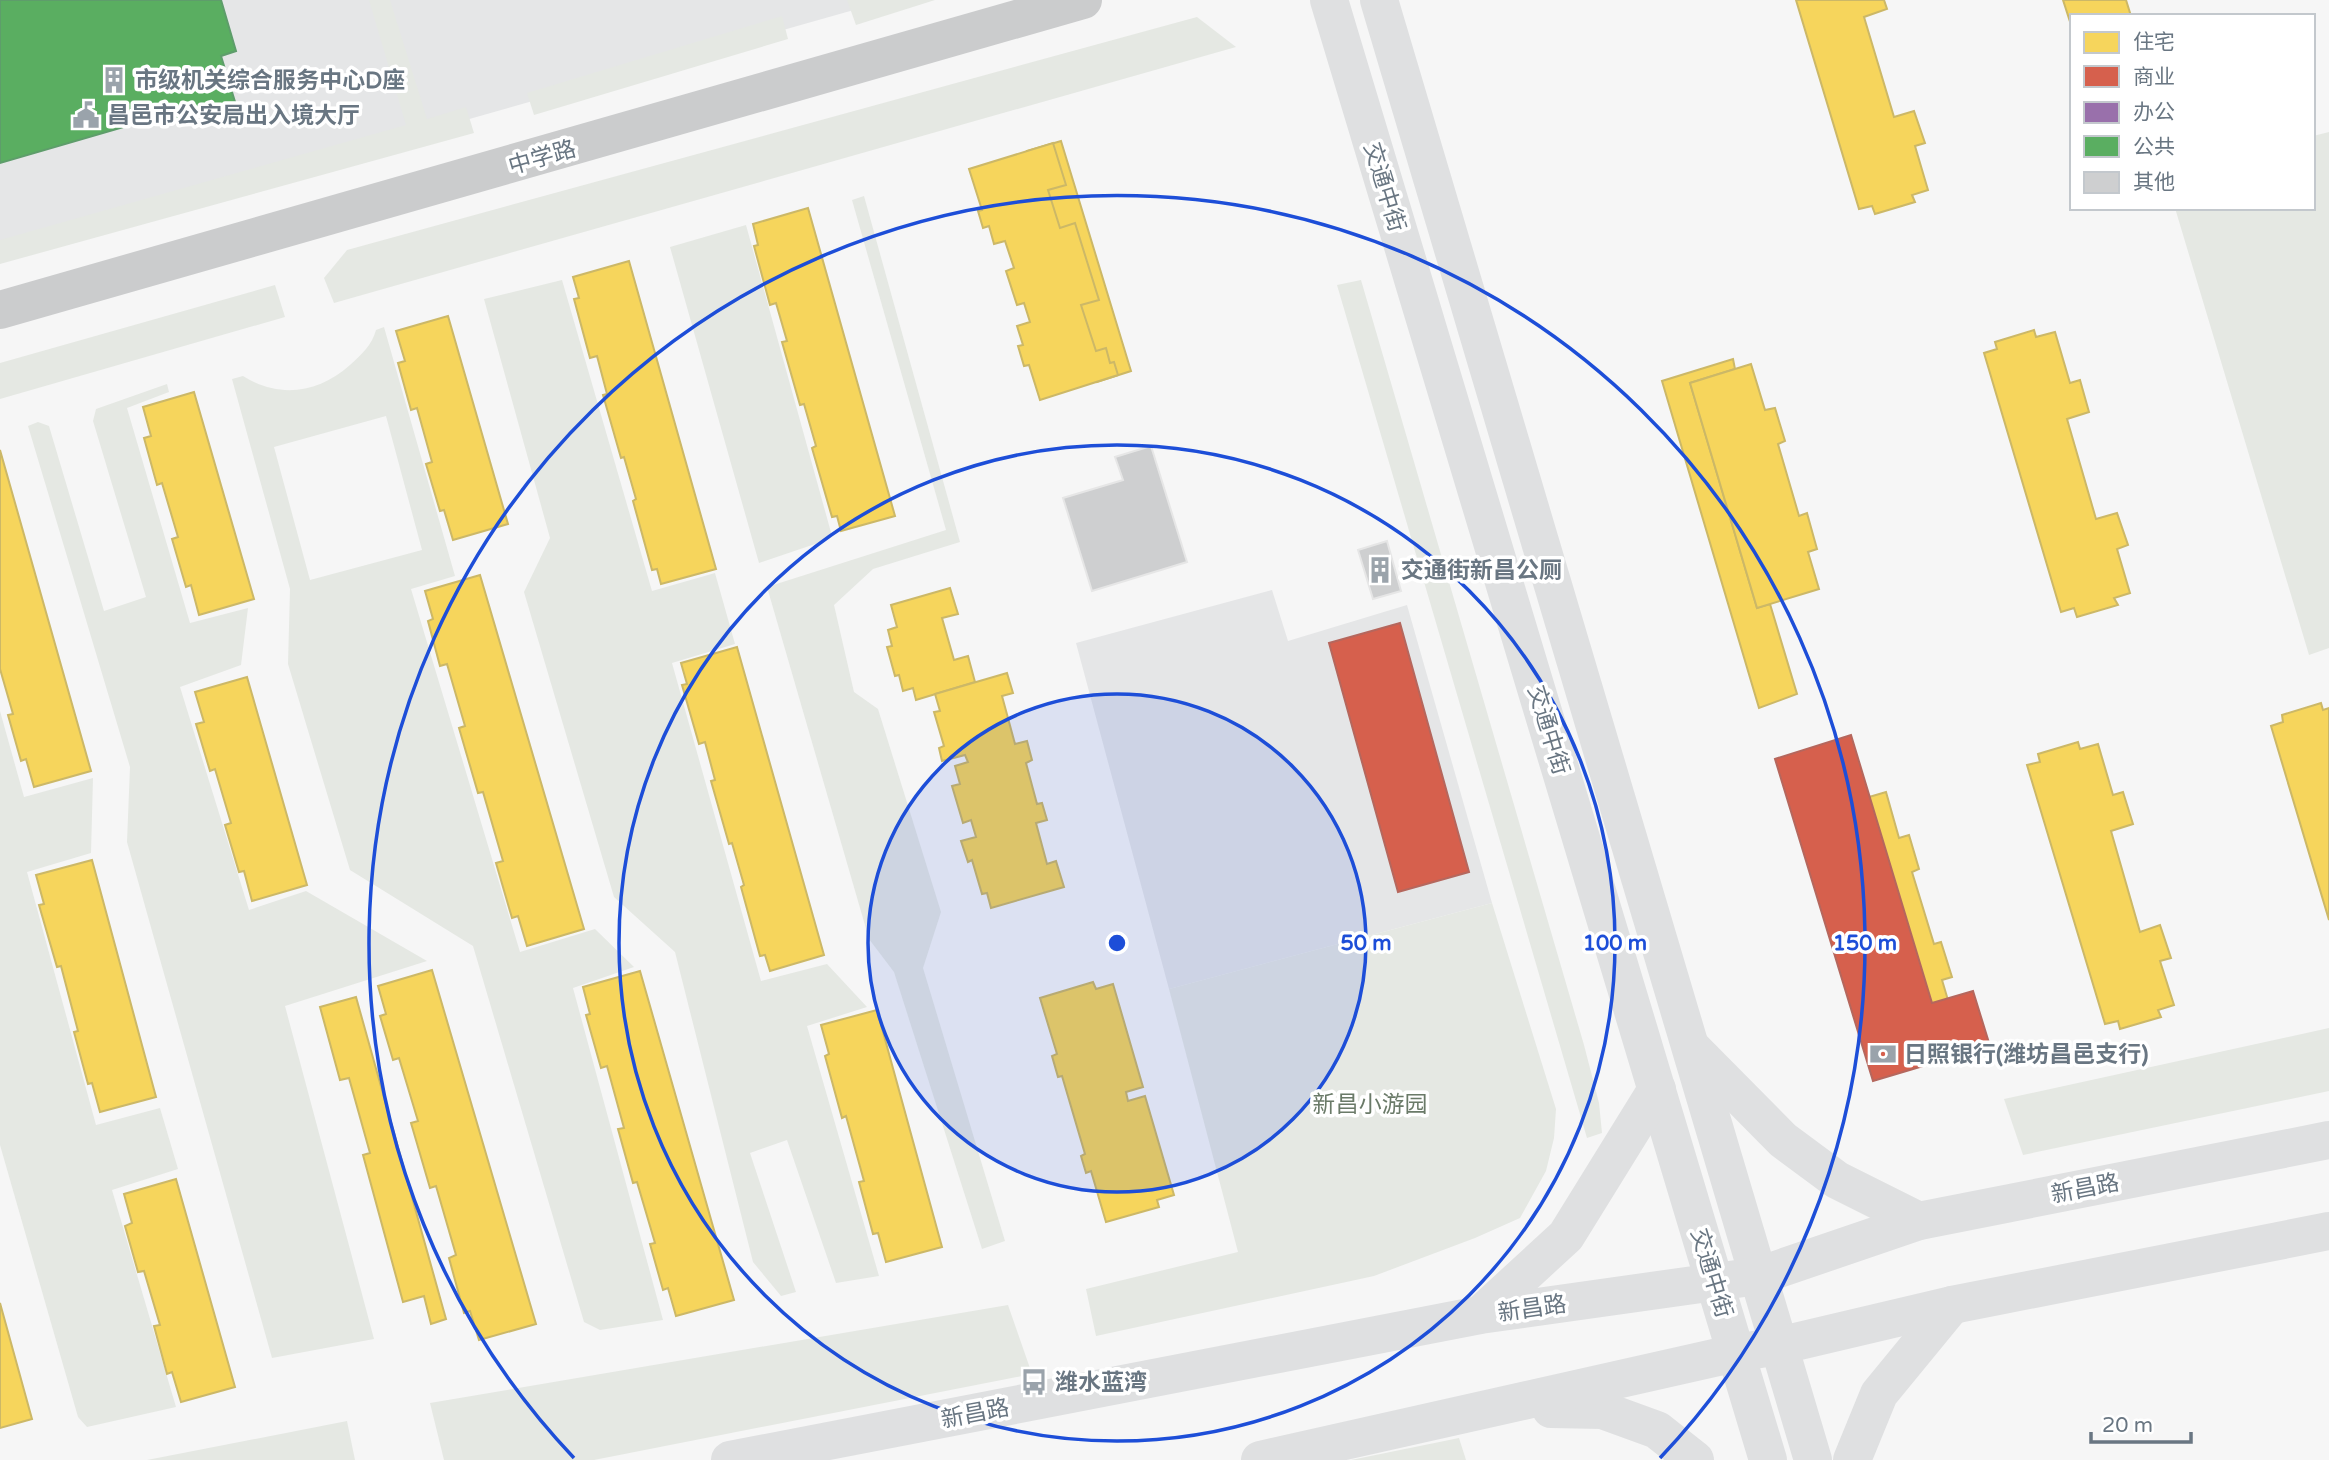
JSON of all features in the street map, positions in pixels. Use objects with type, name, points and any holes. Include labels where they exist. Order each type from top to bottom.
[{"type":"main road","name":"交通中街","points":[[1329,0],[1768,1460]]},
{"type":"main road","name":"交通中街","points":[[1379,0],[1813,1460]]},
{"type":"main road","points":[[1689,1045],[1783,1140],[1837,1180],[1920,1221]]},
{"type":"main road","points":[[1480,1315],[1566,1237],[1657,1090]]},
{"type":"main road","name":"新昌路","points":[[730,1460],[1480,1315],[1758,1276],[1920,1221],[2329,1140]]},
{"type":"main road","points":[[1260,1460],[1952,1305],[2329,1231]]},
{"type":"main road","points":[[1852,1460],[1879,1394],[1952,1305]]},
{"type":"main road","points":[[1493,1408],[1602,1410],[1657,1430],[1695,1460]]},
{"type":"street","name":"中学路","points":[[0,310],[1040,6],[1083,0]]},
{"type":"shaded area","points":[[0,0],[889,0],[0,252]]},
{"type":"shaded area","points":[[1272,590],[1288,641],[1407,605],[1492,903],[1169,989],[1076,643]]},
{"type":"green space","points":[[369,0],[390,0],[427,119],[466,107],[474,133],[0,264],[0,240],[406,125]]},
{"type":"green space","points":[[847,0],[935,0],[856,25]]},
{"type":"green space","points":[[782,16],[788,39],[534,115],[527,93]]},
{"type":"green space","points":[[1197,17],[1236,47],[334,303],[324,278],[347,250]]},
{"type":"green space","points":[[2329,132],[2329,648],[2309,655],[2176,210],[2315,210],[2315,136]]},
{"type":"green space","points":[[864,196],[960,542],[873,569],[834,605],[854,692],[878,709],[941,912],[923,968],[1005,1241],[982,1249],[894,972],[869,939],[767,587],[946,530],[852,200]]},
{"type":"green space","points":[[746,225],[832,536],[759,563],[670,247]]},
{"type":"green space","points":[[562,280],[652,591],[715,573],[735,644],[672,663],[761,981],[827,964],[867,1007],[807,1026],[879,1276],[836,1283],[787,1140],[750,1153],[796,1292],[781,1296],[753,1262],[675,952],[614,897],[524,592],[550,538],[484,299]]},
{"type":"green space","points":[[1361,280],[1584,1045],[1599,1103],[1602,1133],[1587,1138],[1337,285]]},
{"type":"green space","points":[[275,285],[285,317],[0,399],[0,363]]},
{"type":"green space","points":[[384,327],[455,576],[411,589],[520,952],[595,929],[634,967],[573,988],[663,1320],[600,1330],[584,1322],[473,946],[350,870],[288,664],[290,589],[232,379],[243,376],[271,388],[285,390],[312,387],[325,382],[350,365],[369,345],[376,330]],"holes":[[[386,416],[422,550],[310,580],[274,447]]]},
{"type":"green space","points":[[167,384],[169,392],[127,408],[190,623],[248,608],[241,665],[180,687],[249,910],[306,891],[427,961],[285,1006],[374,1339],[272,1358],[127,842],[130,767],[28,426],[38,422],[49,426],[104,611],[146,597],[93,421],[96,409]]},
{"type":"green space","points":[[0,711],[24,797],[93,778],[91,853],[27,872],[96,1125],[160,1108],[178,1169],[112,1190],[176,1407],[87,1427],[78,1417],[0,1145]]},
{"type":"green space","name":"新昌小游园","points":[[1492,903],[1556,1109],[1554,1138],[1546,1171],[1520,1218],[1374,1276],[1096,1336],[1086,1289],[1238,1252],[1169,989]]},
{"type":"green space","points":[[2329,1028],[2329,1091],[2023,1155],[2004,1099]]},
{"type":"green space","points":[[1008,1305],[1032,1374],[594,1460],[444,1460],[430,1403]]},
{"type":"green space","points":[[347,1421],[355,1460],[147,1460]]},
{"type":"green space","points":[[1459,1438],[1466,1460],[1351,1460]]},
{"type":"building: 住宅","points":[[1796,0],[1884,0],[1887,9],[1864,17],[1894,117],[1914,111],[1925,143],[1915,146],[1928,190],[1912,195],[1915,202],[1875,214],[1872,206],[1859,209]]},
{"type":"building: 住宅","points":[[2063,0],[2126,0],[2130,14],[2070,14],[2070,22]]},
{"type":"building: 住宅","points":[[1061,141],[1131,371],[1097,382],[1027,151]]},
{"type":"building: 住宅","points":[[1053,143],[1066,185],[1048,190],[1060,228],[1075,223],[1099,300],[1081,305],[1096,351],[1106,348],[1110,363],[1114,362],[1118,375],[1040,400],[1029,365],[1024,366],[1018,346],[1023,345],[1017,326],[1030,322],[1024,303],[1017,305],[1006,271],[1014,268],[1005,241],[994,244],[989,226],[983,228],[978,211],[982,210],[969,169]]},
{"type":"building: 住宅","points":[[808,208],[895,516],[841,531],[837,516],[832,517],[812,448],[816,446],[804,404],[800,405],[782,342],[787,341],[776,303],[770,305],[754,246],[758,245],[753,224]]},
{"type":"building: 住宅","points":[[629,261],[716,569],[661,584],[657,569],[652,570],[633,501],[636,499],[603,395],[607,394],[597,356],[590,358],[574,299],[579,298],[573,277]]},
{"type":"building: 住宅","points":[[448,316],[508,524],[453,540],[444,510],[440,511],[426,464],[432,462],[417,408],[411,410],[398,363],[405,361],[396,331]]},
{"type":"building: 住宅","points":[[2034,330],[2036,337],[2055,332],[2070,383],[2080,380],[2089,412],[2067,419],[2096,519],[2117,513],[2128,545],[2117,549],[2130,593],[2114,598],[2118,605],[2077,617],[2074,608],[2061,612],[1984,353],[1997,349],[1995,342]]},
{"type":"building: 住宅","points":[[1733,359],[1735,369],[1690,383],[1757,608],[1770,604],[1797,694],[1759,708],[1662,381]]},
{"type":"building: 住宅","points":[[1751,364],[1765,410],[1775,408],[1785,441],[1778,444],[1799,516],[1807,513],[1817,549],[1808,552],[1819,589],[1757,608],[1690,383]]},
{"type":"building: 住宅","points":[[194,392],[254,599],[199,615],[191,585],[186,587],[172,539],[178,537],[162,483],[157,485],[144,438],[151,436],[143,407]]},
{"type":"building: 住宅","points":[[0,450],[91,771],[34,787],[26,759],[21,761],[8,715],[13,714],[0,669]]},
{"type":"building: 住宅","points":[[480,575],[584,929],[527,946],[518,916],[512,918],[496,863],[503,861],[483,792],[478,793],[459,728],[465,726],[447,664],[440,666],[428,621],[433,619],[425,591]]},
{"type":"building: 住宅","points":[[950,588],[958,614],[942,618],[954,660],[968,656],[975,682],[916,700],[913,688],[903,691],[899,675],[895,676],[887,647],[892,646],[888,630],[897,627],[891,605]]},
{"type":"building: 住宅","points":[[737,647],[824,955],[770,971],[765,955],[760,956],[741,887],[744,885],[711,781],[715,780],[705,742],[699,744],[682,685],[687,684],[681,663]]},
{"type":"building: 住宅","points":[[1007,673],[1013,693],[1002,696],[1015,744],[1027,741],[1032,760],[1026,763],[1037,804],[1042,803],[1047,820],[1036,823],[1047,864],[1056,861],[1064,887],[991,908],[987,893],[982,894],[972,860],[968,862],[961,841],[976,837],[971,820],[963,823],[952,786],[960,784],[955,766],[968,762],[965,755],[942,761],[939,748],[944,746],[934,712],[940,711],[935,694]]},
{"type":"building: 住宅","points":[[247,677],[307,885],[252,901],[244,871],[239,872],[225,825],[231,823],[215,769],[210,771],[196,724],[204,722],[195,692]]},
{"type":"building: 住宅","points":[[2321,703],[2323,710],[2329,708],[2329,920],[2271,726],[2283,722],[2282,715]]},
{"type":"building: 住宅","points":[[2078,742],[2080,749],[2098,744],[2113,795],[2123,792],[2133,824],[2111,831],[2140,932],[2160,925],[2171,958],[2160,961],[2174,1005],[2158,1010],[2161,1017],[2120,1029],[2118,1021],[2105,1024],[2027,765],[2040,762],[2038,754]]},
{"type":"building: 住宅","points":[[1886,792],[1899,838],[1909,835],[1919,869],[1912,872],[1934,944],[1941,942],[1952,977],[1942,980],[1953,1017],[1891,1035],[1825,810]]},
{"type":"building: 住宅","points":[[92,860],[156,1097],[100,1112],[92,1083],[88,1084],[74,1032],[78,1031],[61,966],[57,967],[39,905],[44,904],[36,875]]},
{"type":"building: 住宅","points":[[432,970],[536,1324],[479,1340],[470,1311],[464,1313],[449,1258],[456,1255],[436,1186],[430,1188],[411,1123],[418,1121],[399,1058],[393,1060],[380,1016],[386,1014],[378,986]]},
{"type":"building: 住宅","points":[[640,971],[734,1300],[676,1316],[668,1288],[663,1290],[650,1244],[655,1243],[637,1182],[633,1183],[618,1129],[624,1128],[607,1066],[601,1068],[586,1015],[590,1014],[583,987]]},
{"type":"building: 住宅","points":[[1093,982],[1096,989],[1113,984],[1143,1087],[1126,1092],[1128,1101],[1145,1096],[1174,1195],[1157,1200],[1159,1207],[1106,1222],[1091,1171],[1086,1173],[1081,1156],[1085,1154],[1062,1076],[1058,1077],[1052,1056],[1057,1054],[1040,998]]},
{"type":"building: 住宅","points":[[356,997],[446,1319],[431,1324],[424,1296],[403,1302],[363,1155],[370,1153],[349,1078],[340,1080],[320,1007]]},
{"type":"building: 住宅","points":[[877,1010],[942,1247],[886,1262],[878,1233],[873,1234],[859,1182],[864,1181],[846,1116],[842,1118],[825,1056],[829,1054],[821,1025]]},
{"type":"building: 住宅","points":[[176,1179],[235,1387],[181,1402],[172,1372],[167,1374],[154,1326],[160,1325],[144,1271],[138,1272],[125,1226],[132,1223],[124,1194]]},
{"type":"building: 住宅","points":[[0,1303],[32,1419],[0,1428]]},
{"type":"building: 商业","points":[[1400,623],[1469,872],[1398,892],[1329,643]]},
{"type":"building: 商业","points":[[1851,735],[1932,1003],[1973,991],[1990,1046],[1873,1081],[1775,759]]},
{"type":"building: 办公","points":[[0,0],[27,0],[54,87],[0,104]]},
{"type":"building: 公共","name":"市级机关综合服务中心D座","points":[[0,0],[221,0],[236,51],[221,56],[236,105],[178,122],[175,112],[0,163]]},
{"type":"building: 其他","points":[[1151,446],[1187,562],[1092,591],[1063,498],[1123,480],[1115,457]]},
{"type":"building: 其他","name":"交通街新昌公厕","points":[[1387,541],[1401,591],[1373,599],[1358,550]]},
{"type":"place","name":"市级机关综合服务中心D座","points":[[114,80]]},
{"type":"place","name":"昌邑市公安局出入境大厅","points":[[86,115]]},
{"type":"place","name":"交通街新昌公厕","points":[[1380,570]]},
{"type":"place","name":"日照银行(潍坊昌邑支行)","points":[[1883,1054]]},
{"type":"place","name":"潍水蓝湾","points":[[1034,1382]]}]
